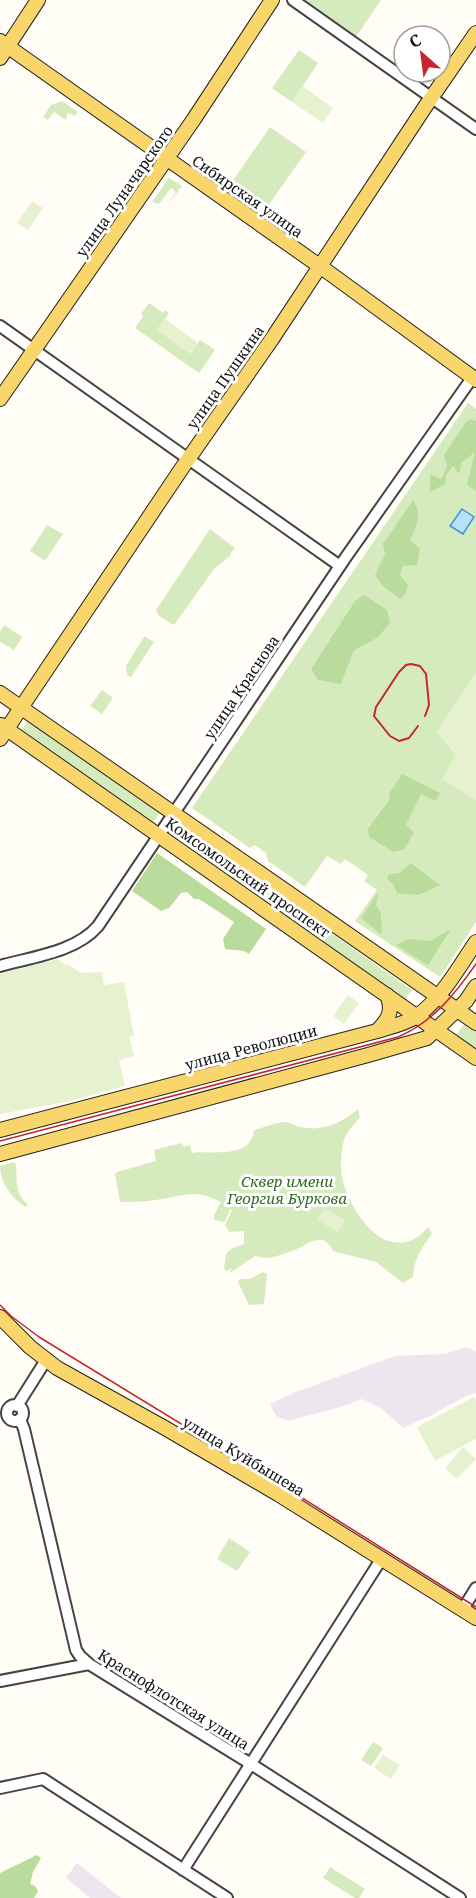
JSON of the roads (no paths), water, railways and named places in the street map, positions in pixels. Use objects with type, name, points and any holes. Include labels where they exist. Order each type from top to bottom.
[{"type":"main road","points":[[3,48],[38,0]]},
{"type":"main road","name":"улица Луначарского","points":[[0,399],[167,159],[272,0]]},
{"type":"main road","name":"улица Пушкина","points":[[2,731],[21,708],[272,339],[431,97],[476,33]]},
{"type":"main road","name":"Сибирская улица","points":[[3,48],[167,159],[474,379]]},
{"type":"main road","name":"Комсомольский проспект","points":[[0,693],[476,1023]]},
{"type":"main road","name":"Комсомольский проспект","points":[[2,731],[159,835],[476,1058]]},
{"type":"main road","name":"улица Революции","points":[[0,1130],[405,1023],[417,1016],[438,996],[476,942]]},
{"type":"main road","points":[[0,1154],[427,1038],[466,1001],[476,986]]},
{"type":"main road","points":[[377,1031],[388,1019],[390,1013],[390,1002],[387,995]]},
{"type":"main road","name":"улица Куйбышева","points":[[0,1317],[46,1360],[87,1386],[259,1483],[476,1618]]},
{"type":"street","points":[[293,0],[476,129]]},
{"type":"street","points":[[0,326],[340,566]]},
{"type":"street","name":"улица Краснова","points":[[0,966],[71,946],[91,935],[123,892],[340,566],[474,379]]},
{"type":"street","name":"Краснофлотская улица","points":[[46,1360],[18,1406],[22,1412],[9,1419],[24,1429],[76,1650],[80,1656],[88,1664],[251,1764],[460,1898]]},
{"type":"street","points":[[183,1870],[382,1558]]},
{"type":"street","points":[[463,1609],[476,1588]]},
{"type":"street","points":[[0,1681],[88,1664]]},
{"type":"street","points":[[0,1788],[43,1779],[226,1898]]},
{"type":"water","points":[[462,509],[474,517],[463,534],[450,526]]},
{"type":"tram line","points":[[0,1141],[398,1037],[411,1031],[433,1015],[460,986],[476,964]]},
{"type":"tram line","points":[[0,1305],[39,1337],[476,1607]]},
{"type":"railway","points":[[418,726],[409,738],[399,741],[390,736],[374,716],[376,707],[406,665],[420,666],[426,674],[429,705],[425,716]]},
{"type":"park label","name":"Сквер имени Георгия Буркова","points":[[287,1190]]}]
